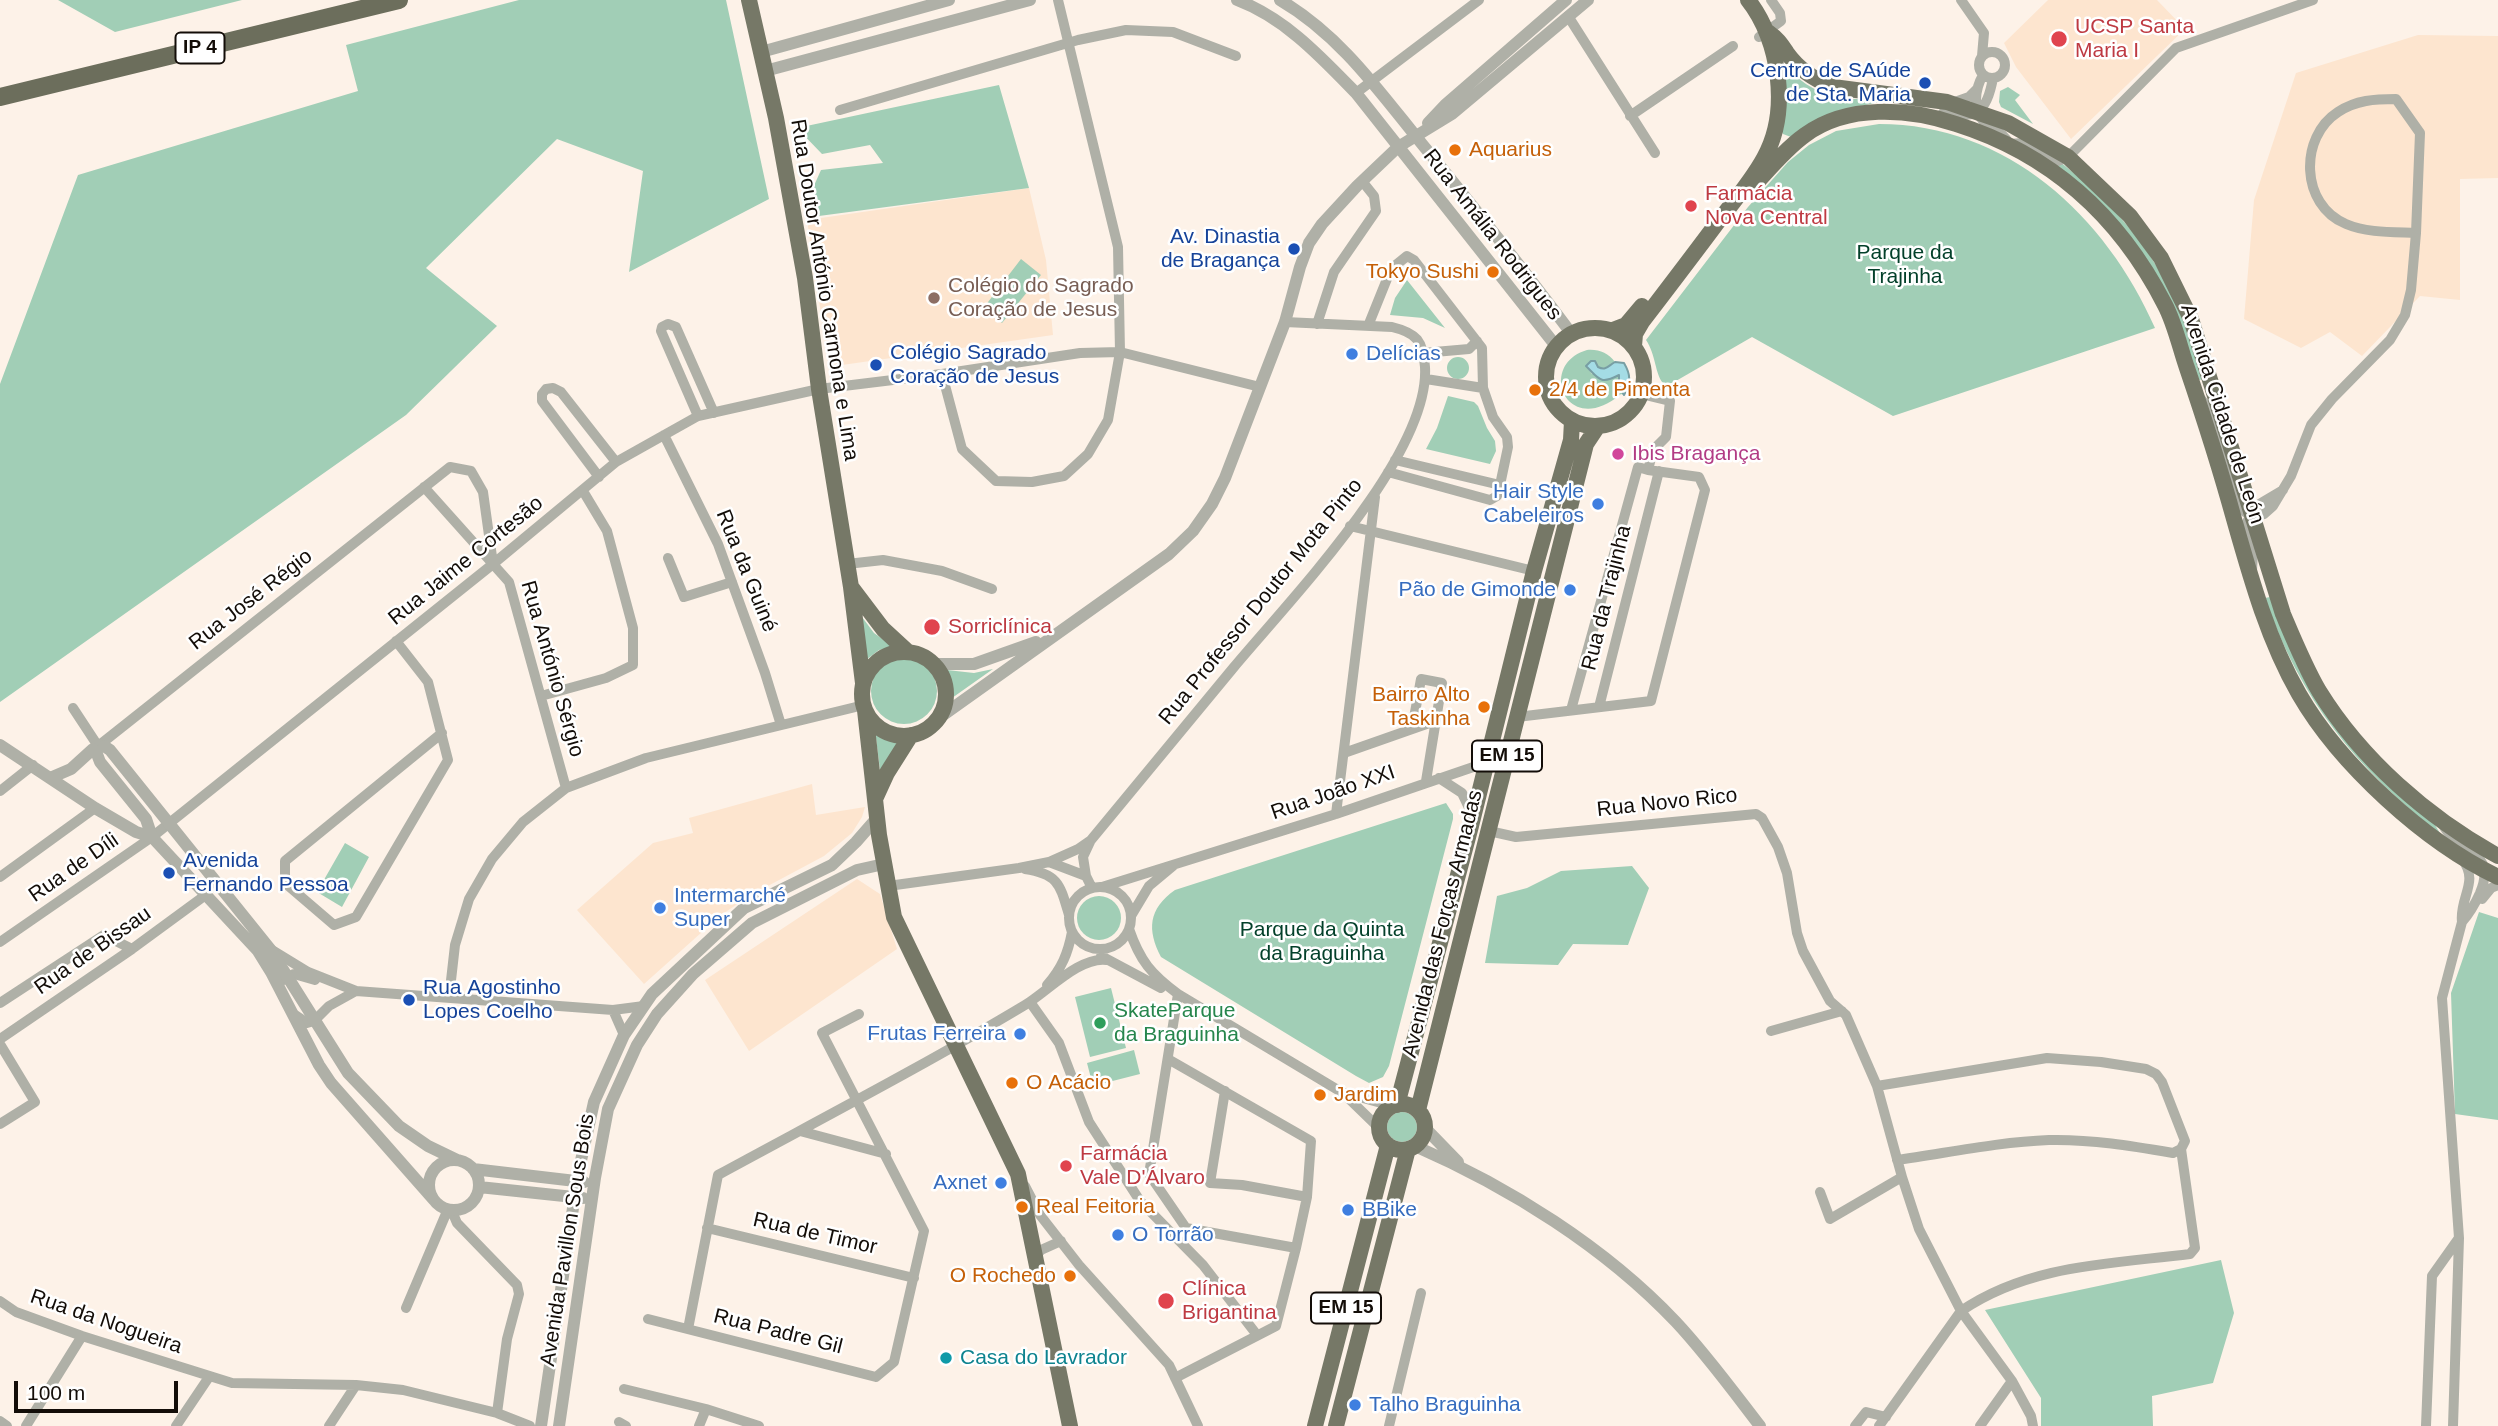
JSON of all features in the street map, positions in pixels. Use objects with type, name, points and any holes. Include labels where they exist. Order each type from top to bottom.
[{"type":"highway","name":"IP 4","points":[[0,97],[400,0]]},
{"type":"main road","name":"Rua Doutor António Carmona e Lima","points":[[750,0],[805,278],[863,683]]},
{"type":"main road","points":[[1737,0],[1764,35],[1779,39],[1802,69]]},
{"type":"main road","points":[[1613,330],[1626,325],[1634,316],[1751,163],[1769,127],[1778,102],[1764,35],[1748,0]]},
{"type":"main road","points":[[1773,78],[1788,69],[1802,69]]},
{"type":"main road","name":"Avenida Cidade de León","points":[[1802,69],[1833,87],[1952,103],[2000,120],[2068,157],[2130,216],[2161,258],[2191,318],[2283,614],[2320,692],[2366,751],[2394,780],[2440,819],[2498,856]]},
{"type":"main road","name":"Avenida Cidade de León","points":[[1801,138],[1821,125],[1857,113],[1907,113],[1949,121],[1990,134],[2064,179],[2124,237],[2166,307],[2214,447],[2251,578],[2278,652],[2301,697],[2331,739],[2390,802],[2435,839],[2494,872]]},
{"type":"main road","points":[[1769,127],[1780,137],[1801,138]]},
{"type":"main road","points":[[1634,346],[1635,334],[1642,322],[1765,157],[1769,127]]},
{"type":"main road","points":[[1740,193],[1749,191],[1801,138]]},
{"type":"main road","points":[[1584,328],[1613,330],[1634,346],[1642,360],[1645,377],[1641,394],[1634,407],[1612,423],[1598,426],[1573,421],[1552,401],[1546,387],[1547,366],[1556,346],[1571,333],[1584,328]]},
{"type":"main road","name":"Avenida das Forças Armadas","points":[[1379,1128],[1382,1115],[1394,1106],[1473,816],[1534,571],[1571,440],[1573,421]]},
{"type":"main road","name":"Avenida das Forças Armadas","points":[[1418,1110],[1586,444],[1598,426]]},
{"type":"main road","name":"Rua Doutor António Carmona e Lima","points":[[851,587],[883,629],[908,652]]},
{"type":"main road","points":[[864,708],[873,722],[884,730],[897,735],[911,735],[929,727],[943,710],[945,685],[934,664],[922,656],[908,652],[885,656],[875,663],[863,683],[864,708],[884,864],[894,917],[1018,1174],[1070,1426]]},
{"type":"main road","points":[[875,800],[887,773],[911,735]]},
{"type":"main road","points":[[1485,763],[1493,777],[1485,813],[1490,828]]},
{"type":"main road","points":[[1394,1106],[1404,1104],[1418,1110],[1425,1128]]},
{"type":"main road","points":[[1379,1128],[1388,1145],[1401,1150],[1412,1148]]},
{"type":"main road","name":"EM 15","points":[[1336,1426],[1412,1148],[1420,1141],[1425,1128]]},
{"type":"main road","name":"EM 15","points":[[1315,1426],[1388,1145]]},
{"type":"street","points":[[761,52],[949,0]]},
{"type":"street","points":[[765,71],[1030,0]]},
{"type":"street","points":[[942,374],[962,449],[996,481],[1032,482],[1065,476],[1088,453],[1108,419],[1120,352],[1118,247],[1058,0]]},
{"type":"street","name":"Rua Amália Rodrigues","points":[[1237,0],[1288,29],[1320,56],[1356,93],[1556,346]]},
{"type":"street","name":"Rua Amália Rodrigues","points":[[1280,0],[1304,14],[1327,33],[1372,80],[1571,333]]},
{"type":"street","points":[[1356,93],[1479,0]]},
{"type":"street","points":[[1416,136],[1445,105],[1566,0]]},
{"type":"street","points":[[936,720],[1169,554],[1193,531],[1212,504],[1225,478],[1285,322],[1309,243],[1322,224],[1398,147],[1452,114],[1588,0]]},
{"type":"street","points":[[1764,35],[1781,21],[1780,13],[1772,0]]},
{"type":"street","points":[[1952,103],[1969,97],[1988,76],[2001,75],[2005,68],[2003,57],[1995,52],[1989,38],[1984,36],[1961,0]]},
{"type":"street","points":[[1977,89],[1977,112],[1985,124],[2003,132],[2009,144],[2022,143],[2055,162],[2068,157],[2176,48],[2313,0]]},
{"type":"street","points":[[1568,16],[1655,153]]},
{"type":"street","points":[[840,110],[1068,43],[1126,30],[1173,32],[1236,56]]},
{"type":"street","points":[[1984,36],[1979,68],[1988,76],[1991,106],[2000,120]]},
{"type":"street","points":[[1630,116],[1733,46]]},
{"type":"street","points":[[1982,55],[1995,52]]},
{"type":"street","points":[[1857,113],[1880,105],[1923,108],[1960,117],[1971,116],[1989,95]]},
{"type":"street","points":[[2261,547],[2262,528],[2271,503],[2285,488],[2311,425],[2332,399],[2382,350],[2402,323],[2411,290],[2416,233],[2420,133],[2396,99],[2377,99],[2349,105],[2327,121],[2312,143],[2310,168],[2315,192],[2330,213],[2346,224],[2372,230],[2416,233]]},
{"type":"street","points":[[1317,324],[1334,272],[1376,211],[1374,196],[1362,181]]},
{"type":"street","points":[[1368,326],[1391,270],[1407,256],[1415,260],[1482,348],[1483,388],[1493,417],[1507,438],[1508,447],[1497,496],[1490,500],[1388,472]]},
{"type":"street","points":[[1285,322],[1407,330],[1417,338],[1423,353],[1469,349],[1477,341]]},
{"type":"street","points":[[698,416],[661,331],[662,327],[668,324],[676,327],[714,413]]},
{"type":"street","name":"Rua Jaime Cortesão","points":[[168,822],[493,564],[616,462],[698,416],[819,389],[1080,353],[1120,352],[1260,387]]},
{"type":"street","name":"Rua Professor Doutor Mota Pinto","points":[[1049,862],[1091,840],[1376,495],[1412,429],[1426,379],[1423,353]]},
{"type":"street","points":[[1426,379],[1483,388]]},
{"type":"street","points":[[599,477],[542,401],[542,394],[547,389],[553,388],[561,393],[616,462]]},
{"type":"street","points":[[1517,717],[1651,701],[1705,490],[1699,477],[1653,470],[1653,450],[1666,437],[1670,401],[1641,394]]},
{"type":"street","points":[[2196,394],[2215,421],[2238,504],[2252,515]]},
{"type":"street","name":"Rua da Guiné","points":[[664,435],[718,544],[781,725]]},
{"type":"street","points":[[1395,460],[1500,485]]},
{"type":"street","name":"Rua José Régio","points":[[98,747],[450,467],[471,471],[483,492],[493,564]]},
{"type":"street","name":"Rua da Trajinha","points":[[1571,710],[1638,467],[1653,470],[1599,707]]},
{"type":"street","points":[[2242,485],[2271,503]]},
{"type":"street","points":[[424,487],[493,564]]},
{"type":"street","points":[[541,696],[606,678],[633,664],[633,628],[607,531],[583,491]]},
{"type":"street","points":[[1336,814],[1376,495]]},
{"type":"street","points":[[2251,578],[2253,553],[2246,524],[2256,506],[2271,503]]},
{"type":"street","points":[[1350,526],[1534,571]]},
{"type":"street","points":[[668,558],[684,597],[732,582]]},
{"type":"street","points":[[848,564],[883,560],[942,571],[992,589]]},
{"type":"street","name":"Rua António Sérgio","points":[[493,564],[509,582],[566,788]]},
{"type":"street","points":[[934,664],[974,664],[1049,638]]},
{"type":"street","points":[[396,641],[428,682],[442,733],[448,760],[356,917],[334,925],[285,883],[285,861],[442,733]]},
{"type":"street","points":[[1412,729],[1421,678],[1442,682],[1426,782]]},
{"type":"street","points":[[73,708],[98,747],[100,762],[146,819],[152,837],[283,980],[348,1073],[399,1126],[428,1146],[473,1169],[594,1183]]},
{"type":"street","points":[[449,998],[455,944],[469,899],[492,859],[523,822],[566,788],[646,758],[864,708]]},
{"type":"street","points":[[1344,753],[1435,721]]},
{"type":"street","points":[[0,745],[95,808],[136,832],[152,837]]},
{"type":"street","points":[[50,778],[71,769],[98,747]]},
{"type":"street","points":[[98,747],[110,750],[270,949],[283,980],[289,1006],[318,1065],[331,1083],[434,1200],[450,1209],[457,1223],[517,1285],[519,1294],[507,1339],[497,1413]]},
{"type":"street","name":"Rua João XXI","points":[[1097,887],[1336,814],[1485,763],[1504,767]]},
{"type":"street","points":[[0,791],[33,765]]},
{"type":"street","points":[[1439,778],[1462,793],[1473,816]]},
{"type":"street","points":[[0,877],[95,808]]},
{"type":"street","name":"Rua Novo Rico","points":[[1490,828],[1516,837],[1756,814],[1762,818],[1778,847],[1787,873],[1797,933],[1803,951],[1830,1001],[1846,1015],[1877,1086],[1919,1229],[1961,1311],[2012,1381],[2031,1416],[2033,1426]]},
{"type":"street","points":[[541,1426],[577,1181],[594,1102],[624,1035],[652,994],[744,908],[832,865],[877,818]]},
{"type":"street","points":[[2440,819],[2452,838],[2479,856],[2494,872]]},
{"type":"street","name":"Rua de Díli","points":[[0,942],[152,837],[168,822]]},
{"type":"street","points":[[1086,876],[1083,857],[1091,840]]},
{"type":"street","name":"Rua Professor Doutor Mota Pinto","points":[[1061,889],[1065,866],[1078,849]]},
{"type":"street","points":[[2456,852],[2470,873],[2465,915]]},
{"type":"street","points":[[888,886],[1049,862],[1086,876],[1097,887],[1119,893],[1125,900],[1131,916],[1129,929],[1136,949],[1146,967],[1157,979],[1343,1093],[1379,1128]]},
{"type":"street","name":"Avenida Pavillon Sous Bois","points":[[559,1426],[594,1183],[608,1109],[637,1045],[657,1014],[692,974],[752,923],[857,870],[884,864]]},
{"type":"street","name":"Rua João XXI","points":[[1131,916],[1149,886],[1174,864]]},
{"type":"street","points":[[1019,868],[1048,874],[1055,880],[1061,889],[1072,932],[1068,954],[1059,971],[1034,999]]},
{"type":"street","points":[[2453,1426],[2459,1238],[2442,998],[2465,915],[2481,874],[2494,872]]},
{"type":"street","points":[[2465,915],[2491,888],[2498,885]]},
{"type":"street","points":[[1069,915],[1076,898],[1097,887]]},
{"type":"street","name":"Rua de Bissau","points":[[0,1039],[207,894]]},
{"type":"street","points":[[1091,948],[1109,948],[1117,944],[1129,929]]},
{"type":"street","points":[[1072,932],[1083,944],[1107,960],[1178,994]]},
{"type":"street","points":[[0,1003],[104,935],[132,949]]},
{"type":"street","points":[[270,949],[308,972],[356,991],[613,1010],[644,1006]]},
{"type":"street","points":[[688,1329],[718,1175],[956,1047],[1034,999],[1082,964],[1091,960],[1107,960]]},
{"type":"street","points":[[283,980],[293,974],[335,983]]},
{"type":"street","points":[[289,1006],[300,1020],[307,1023],[314,1021],[329,1006],[356,991]]},
{"type":"street","points":[[1178,994],[1149,1174],[1186,1228],[1296,1248]]},
{"type":"street","points":[[1034,999],[1059,1042],[1089,1122],[1140,1201],[1203,1265],[1257,1335]]},
{"type":"street","points":[[613,1010],[624,1035]]},
{"type":"street","points":[[1771,1031],[1842,1012]]},
{"type":"street","points":[[859,1014],[822,1033],[924,1231],[914,1278]]},
{"type":"street","points":[[0,1044],[35,1102],[0,1124]]},
{"type":"street","points":[[1855,1426],[1866,1412],[1873,1412],[1882,1422],[1961,1311],[1974,1302],[2046,1272],[2190,1254],[2194,1248],[2181,1149],[2185,1141],[2162,1082],[2156,1074],[2146,1069],[2101,1062],[2047,1058],[1877,1086]]},
{"type":"street","points":[[1168,1059],[1311,1141],[1307,1197],[1276,1326],[1175,1378]]},
{"type":"street","points":[[1225,1091],[1210,1182],[1307,1197]]},
{"type":"street","points":[[1343,1093],[1394,1106]]},
{"type":"street","points":[[1425,1128],[1463,1167]]},
{"type":"street","points":[[800,1130],[886,1154]]},
{"type":"street","points":[[1897,1160],[2007,1143],[2051,1140],[2112,1143],[2173,1153],[2181,1149]]},
{"type":"street","points":[[1412,1148],[1463,1167],[1538,1210],[1634,1281],[1676,1322],[1760,1426]]},
{"type":"street","points":[[434,1200],[429,1185],[430,1177],[440,1164],[457,1160]]},
{"type":"street","points":[[450,1209],[467,1206],[477,1194],[479,1187],[473,1169]]},
{"type":"street","points":[[1018,1174],[1040,1215],[1169,1366],[1198,1426]]},
{"type":"street","points":[[1820,1192],[1830,1219],[1902,1177]]},
{"type":"street","points":[[479,1187],[592,1200]]},
{"type":"street","points":[[406,1308],[450,1209]]},
{"type":"street","name":"Rua de Timor","points":[[708,1228],[914,1278]]},
{"type":"street","points":[[2426,1426],[2432,1276],[2459,1238]]},
{"type":"street","points":[[1035,1257],[1041,1250],[1061,1241]]},
{"type":"street","name":"Rua Padre Gil","points":[[648,1319],[876,1377],[894,1362],[914,1278]]},
{"type":"street","points":[[1389,1426],[1421,1293]]},
{"type":"street","name":"Rua da Nogueira","points":[[0,1301],[16,1312],[82,1336],[232,1383],[356,1385],[403,1390],[497,1413],[527,1425]]},
{"type":"street","points":[[26,1426],[82,1336]]},
{"type":"street","points":[[176,1426],[209,1377]]},
{"type":"street","points":[[1980,1426],[2012,1381]]},
{"type":"street","points":[[329,1426],[356,1385]]},
{"type":"street","points":[[624,1389],[706,1409],[758,1426]]},
{"type":"street","points":[[699,1426],[706,1409]]},
{"type":"street","points":[[0,1422],[7,1426]]},
{"type":"shaded area","points":[[2048,0],[2157,0],[2185,29],[2071,139],[2016,67],[2004,43]]},
{"type":"shaded area","points":[[2418,35],[2498,36],[2498,178],[2460,179],[2460,300],[2420,296],[2362,356],[2330,332],[2301,348],[2244,319],[2254,200],[2296,73]]},
{"type":"shaded area","name":"Colégio do Sagrado Coração de Jesus","points":[[1029,188],[1046,260],[1053,335],[835,366],[828,361],[807,220]]},
{"type":"shaded area","points":[[812,784],[816,815],[865,807],[852,833],[824,856],[751,895],[721,915],[644,984],[577,910],[653,843],[693,833],[689,818]]},
{"type":"shaded area","points":[[857,879],[880,894],[897,949],[749,1051],[705,980]]},
{"type":"green space","points":[[58,0],[242,0],[115,32]]},
{"type":"green space","points":[[519,0],[726,0],[769,199],[629,272],[643,171],[557,139],[426,268],[497,326],[406,415],[0,702],[0,384],[78,175],[358,91],[346,45]]},
{"type":"green space","points":[[1789,72],[1826,94],[1852,99],[1888,100],[1852,108],[1791,137],[1783,134],[1781,130],[1784,75]]},
{"type":"green space","points":[[999,85],[1029,188],[819,216],[808,199],[821,170],[883,163],[870,145],[822,154],[797,128]]},
{"type":"green space","points":[[2008,87],[2020,95],[2015,100],[2033,124],[2001,107],[2000,91]]},
{"type":"green space","name":"Parque da Trajinha","points":[[1879,124],[1926,128],[1969,140],[2010,159],[2047,184],[2080,214],[2109,249],[2134,287],[2155,328],[1893,416],[1752,337],[1669,385],[1663,383],[1646,340],[1748,207],[1788,162],[1809,145],[1836,131]]},
{"type":"green space","points":[[2041,148],[2106,202],[2142,244],[2171,292],[2183,318],[2203,379],[2199,380],[2173,309],[2158,278],[2140,251],[2097,200],[2039,152]]},
{"type":"green space","points":[[1021,259],[1041,275],[1002,323],[985,306]]},
{"type":"green space","points":[[1407,280],[1445,328],[1423,318],[1390,315],[1395,298]]},
{"type":"green space","points":[[1587,350],[1603,352],[1615,362],[1606,369],[1586,366],[1592,374],[1619,375],[1619,386],[1624,395],[1621,394],[1602,406],[1586,409],[1573,404],[1565,395],[1561,383],[1563,370],[1572,358]]},
{"type":"green space","points":[[1458,357],[1466,360],[1469,368],[1466,376],[1458,379],[1450,376],[1447,368],[1450,360]]},
{"type":"green space","points":[[1448,396],[1474,402],[1478,406],[1495,441],[1496,451],[1490,464],[1426,449],[1437,428]]},
{"type":"green space","points":[[2270,597],[2296,663],[2441,835],[2383,784],[2335,730],[2295,669],[2265,598]]},
{"type":"green space","points":[[859,613],[874,633],[894,647],[879,650],[866,660]]},
{"type":"green space","points":[[904,658],[927,668],[937,691],[927,714],[904,724],[881,714],[871,691],[881,668]]},
{"type":"green space","points":[[993,669],[952,698],[947,670],[974,673]]},
{"type":"green space","points":[[875,730],[900,740],[880,770]]},
{"type":"green space","name":"Parque da Quinta da Braguinha","points":[[1446,803],[1453,819],[1389,1066],[1383,1077],[1369,1083],[1356,1076],[1161,957],[1153,938],[1153,920],[1159,905],[1175,890]]},
{"type":"green space","points":[[345,843],[369,857],[342,907],[317,892]]},
{"type":"green space","points":[[1632,866],[1649,888],[1628,945],[1573,944],[1558,965],[1485,963],[1497,896],[1527,888],[1561,871]]},
{"type":"green space","points":[[1099,896],[1115,902],[1121,918],[1115,934],[1099,940],[1083,934],[1077,918],[1083,902]]},
{"type":"green space","points":[[2479,912],[2498,918],[2498,1120],[2455,1114],[2451,993]]},
{"type":"green space","name":"SkateParque da Braguinha","points":[[1111,988],[1126,1048],[1090,1057],[1075,997]]},
{"type":"green space","points":[[1134,1050],[1140,1074],[1093,1086],[1087,1063]]},
{"type":"green space","points":[[1402,1112],[1413,1116],[1417,1127],[1413,1138],[1402,1142],[1391,1138],[1387,1127],[1391,1116]]},
{"type":"green space","points":[[2221,1260],[2234,1313],[2213,1383],[2152,1396],[2153,1426],[2041,1426],[2041,1398],[1985,1310]]},
{"type":"water","points":[[1591,361],[1603,368],[1615,362],[1624,363],[1629,379],[1624,395],[1619,386],[1619,375],[1608,380],[1600,379],[1586,366]]},
{"type":"place","name":"UCSP Santa Maria I","points":[[2059,39]]},
{"type":"place","name":"Centro de SAúde de Sta. Maria","points":[[1925,83]]},
{"type":"place","name":"Aquarius","points":[[1455,150]]},
{"type":"place","name":"Farmácia Nova Central","points":[[1691,206]]},
{"type":"place","name":"Av. Dinastia de Bragança","points":[[1294,249]]},
{"type":"place","name":"Tokyo Sushi","points":[[1493,272]]},
{"type":"place","name":"Colégio do Sagrado Coração de Jesus","points":[[934,298]]},
{"type":"place","name":"Delícias","points":[[1352,354]]},
{"type":"place","name":"Colégio Sagrado Coração de Jesus","points":[[876,365]]},
{"type":"place","name":"2/4 de Pimenta","points":[[1535,390]]},
{"type":"place","name":"Ibis Bragança","points":[[1618,454]]},
{"type":"place","name":"Hair Style Cabeleiros","points":[[1598,504]]},
{"type":"place","name":"Pão de Gimonde","points":[[1570,590]]},
{"type":"place","name":"Sorriclínica","points":[[932,627]]},
{"type":"place","name":"Bairro Alto Taskinha","points":[[1484,707]]},
{"type":"place","name":"Avenida Fernando Pessoa","points":[[169,873]]},
{"type":"place","name":"Intermarché Super","points":[[660,908]]},
{"type":"place","name":"Rua Agostinho Lopes Coelho","points":[[409,1000]]},
{"type":"place","name":"SkateParque da Braguinha","points":[[1100,1023]]},
{"type":"place","name":"Frutas Ferreira","points":[[1020,1034]]},
{"type":"place","name":"O Acácio","points":[[1012,1083]]},
{"type":"place","name":"Jardim","points":[[1320,1095]]},
{"type":"place","name":"Farmácia Vale D'Álvaro","points":[[1066,1166]]},
{"type":"place","name":"Axnet","points":[[1001,1183]]},
{"type":"place","name":"Real Feitoria","points":[[1022,1207]]},
{"type":"place","name":"BBike","points":[[1348,1210]]},
{"type":"place","name":"O Torrão","points":[[1118,1235]]},
{"type":"place","name":"O Rochedo","points":[[1070,1276]]},
{"type":"place","name":"Clínica Brigantina","points":[[1166,1301]]},
{"type":"place","name":"Casa do Lavrador","points":[[946,1358]]},
{"type":"place","name":"Talho Braguinha","points":[[1355,1405]]}]
